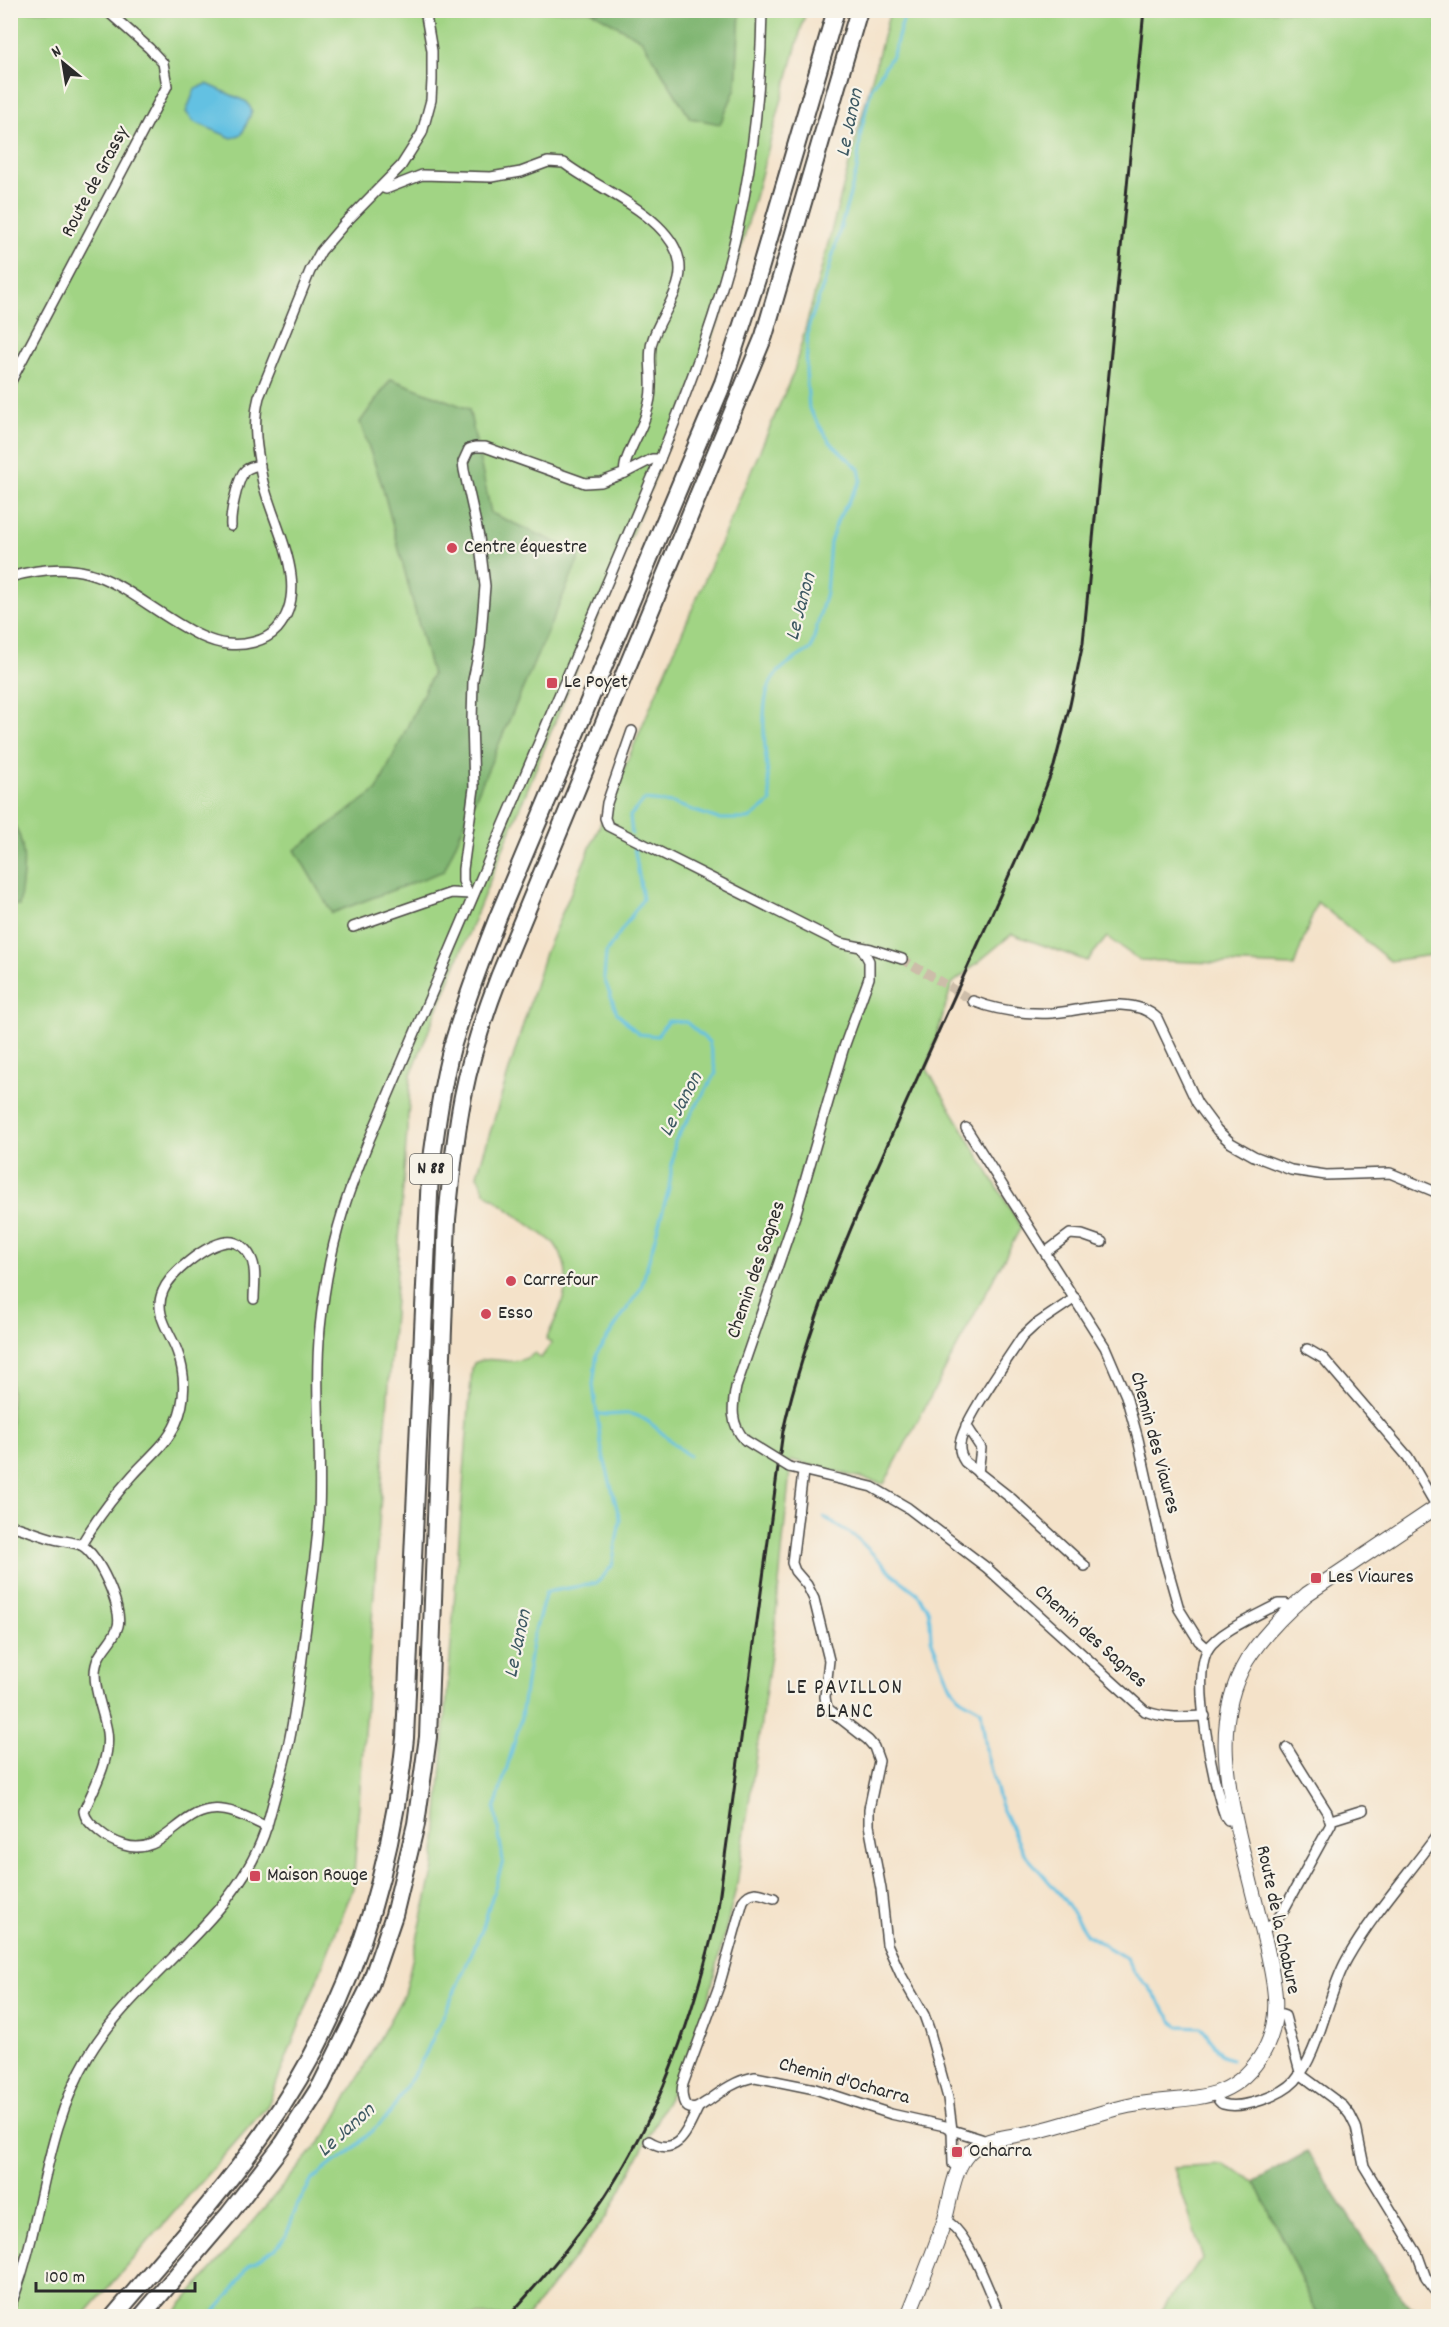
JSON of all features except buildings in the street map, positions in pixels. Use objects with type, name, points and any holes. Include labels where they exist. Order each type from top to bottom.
[{"type":"highway","name":"N 88","points":[[114,2316],[224,2187],[285,2102],[324,2033],[350,1976],[375,1905],[396,1814],[405,1738],[430,1173],[452,1048],[474,977],[498,917],[723,383],[757,279],[836,10]]},
{"type":"highway","name":"N 88","points":[[142,2316],[229,2214],[283,2144],[321,2085],[369,1988],[394,1915],[416,1824],[428,1737],[447,1219],[463,1095],[484,1016],[499,977],[764,336],[859,10]]},
{"type":"main road","name":"Route de la Chabure","points":[[908,2316],[944,2220],[959,2168],[968,2153],[984,2143],[1134,2105],[1203,2098],[1230,2086],[1250,2070],[1263,2052],[1272,2033],[1276,2013],[1272,1973],[1235,1818],[1226,1761],[1229,1707],[1246,1661],[1274,1624],[1307,1594],[1438,1507]]},
{"type":"street","name":"Route de Grassy","points":[[10,383],[167,86],[162,63],[149,48],[106,10]]},
{"type":"street","points":[[10,577],[43,569],[84,571],[117,583],[163,615],[209,639],[227,644],[262,640],[273,633],[286,615],[290,601],[291,579],[287,556],[268,501],[260,465],[255,429],[258,397],[310,271],[332,237],[410,154],[422,133],[428,116],[432,80],[432,51],[425,10]]},
{"type":"street","points":[[10,2307],[21,2275],[58,2121],[73,2084],[91,2052],[115,2019],[197,1934],[225,1900],[251,1861],[267,1827],[289,1744],[316,1544],[319,1513],[317,1390],[320,1330],[329,1265],[342,1211],[470,894],[660,459],[709,331],[738,224],[754,131],[760,82],[762,10]]},
{"type":"street","points":[[381,187],[386,189],[422,175],[491,177],[557,161],[623,201],[667,233],[676,253],[680,279],[652,340],[649,401],[641,432],[624,466],[625,473]]},
{"type":"street","points":[[470,894],[463,881],[463,869],[474,788],[473,680],[480,647],[485,586],[479,537],[464,470],[465,455],[469,449],[485,447],[585,483],[601,482],[652,459],[660,459]]},
{"type":"street","points":[[231,526],[232,510],[243,474],[248,468],[260,465]]},
{"type":"street","points":[[632,731],[605,812],[608,825],[840,943],[902,959]]},
{"type":"street","points":[[353,927],[440,896],[451,893],[470,894]]},
{"type":"street","name":"Chemin des Sagnes","points":[[862,948],[869,961],[869,978],[843,1050],[795,1216],[736,1387],[733,1420],[737,1431],[745,1440],[789,1467],[872,1487],[908,1508],[987,1568],[1145,1711],[1158,1717],[1205,1716]]},
{"type":"street","points":[[973,1001],[987,1007],[1030,1012],[1120,1005],[1149,1011],[1157,1018],[1197,1103],[1217,1130],[1231,1143],[1254,1156],[1291,1170],[1326,1175],[1390,1173],[1438,1193]]},
{"type":"street","name":"Chemin des Viaures","points":[[966,1128],[1104,1344],[1126,1396],[1179,1609],[1199,1641],[1208,1649]]},
{"type":"street","points":[[1046,1252],[1070,1234],[1082,1235],[1102,1242]]},
{"type":"street","points":[[81,1545],[106,1507],[169,1438],[177,1421],[183,1401],[182,1367],[177,1350],[161,1316],[163,1291],[195,1256],[228,1241],[238,1243],[253,1260],[254,1299]]},
{"type":"street","points":[[1075,1298],[1027,1332],[966,1425],[960,1445],[965,1462],[1012,1499],[1084,1566]]},
{"type":"street","points":[[1307,1349],[1324,1359],[1408,1457],[1438,1507]]},
{"type":"street","points":[[966,1425],[981,1448],[978,1473]]},
{"type":"street","points":[[803,1472],[792,1563],[814,1599],[829,1660],[825,1697],[827,1708],[868,1740],[878,1753],[879,1761],[869,1809],[869,1825],[881,1889],[885,1935],[901,1975],[927,2022],[948,2098],[953,2164],[959,2168]]},
{"type":"street","points":[[10,1525],[81,1545],[90,1552],[117,1602],[120,1615],[118,1627],[96,1660],[95,1685],[108,1743],[106,1756],[84,1811],[86,1818],[108,1840],[130,1847],[142,1847],[158,1841],[190,1819],[208,1810],[233,1813],[267,1827]]},
{"type":"street","points":[[1235,1818],[1228,1820],[1222,1808],[1214,1777],[1201,1671],[1208,1649],[1226,1634],[1278,1604],[1286,1604],[1291,1608]]},
{"type":"street","points":[[1262,1929],[1272,1925],[1282,1913],[1330,1827],[1331,1820],[1287,1748]]},
{"type":"street","points":[[1331,1820],[1363,1810]]},
{"type":"street","points":[[1215,2093],[1223,2104],[1255,2101],[1282,2091],[1300,2074],[1346,1961],[1381,1909],[1438,1834]]},
{"type":"street","points":[[698,2108],[692,2109],[687,2106],[681,2093],[719,1986],[742,1901],[747,1894],[753,1892],[774,1898]]},
{"type":"street","points":[[1276,2013],[1285,2016],[1300,2074],[1343,2106],[1350,2115],[1356,2127],[1364,2166],[1417,2253],[1426,2278],[1438,2294]]},
{"type":"street","name":"Chemin d'Ocharra","points":[[649,2141],[659,2147],[674,2146],[681,2140],[698,2108],[730,2086],[755,2077],[815,2089],[891,2114],[981,2139],[984,2143]]},
{"type":"street","points":[[944,2220],[953,2224],[964,2240],[1000,2316]]},
{"type":"green space","points":[[11,11],[806,11],[726,303],[411,1074],[353,1888],[268,2105],[83,2316],[11,2316]]},
{"type":"green space","points":[[591,11],[740,11],[736,88],[720,124],[690,118],[642,40]]},
{"type":"green space","points":[[890,11],[1438,11],[1438,954],[1390,961],[1317,902],[1294,966],[1139,960],[1107,937],[1087,961],[1012,934],[952,984],[927,1069],[1021,1227],[884,1484],[791,1460],[774,1635],[737,1884],[709,1997],[679,2077],[608,2215],[528,2316],[172,2316],[327,2134],[404,1994],[434,1868],[472,1368],[474,1363],[481,1360],[519,1360],[535,1353],[541,1358],[552,1343],[546,1339],[565,1291],[565,1267],[554,1243],[485,1192],[477,1175],[545,953],[794,371]]},
{"type":"green space","points":[[391,379],[469,409],[491,513],[581,554],[444,871],[332,913],[295,850],[377,790],[432,675],[382,485],[360,422]]},
{"type":"green space","points":[[10,819],[23,850],[19,906],[11,904]]},
{"type":"green space","points":[[1307,2152],[1398,2292],[1419,2316],[1324,2316],[1316,2311],[1255,2181]]},
{"type":"green space","points":[[1223,2165],[1255,2181],[1316,2311],[1324,2316],[1158,2316],[1203,2258],[1174,2168]]},
{"type":"water","points":[[207,84],[247,102],[252,111],[242,134],[232,138],[194,122],[186,112],[195,89]]},
{"type":"waterway","name":"Le Janon","points":[[632,834],[630,816],[644,800],[672,803],[718,819],[749,819],[771,802],[764,737],[765,703],[768,689],[774,677],[782,669],[811,649],[826,592],[830,542],[838,519],[861,480],[859,469],[830,442],[809,409],[806,371],[808,328],[828,272],[857,169],[861,131],[871,89],[893,54],[906,10]]},
{"type":"waterway","name":"Le Janon","points":[[211,2316],[231,2293],[249,2265],[275,2249],[286,2236],[297,2206],[312,2180],[349,2153],[389,2115],[425,2055],[482,1930],[503,1861],[495,1808],[520,1723],[532,1642],[546,1592],[597,1583],[612,1566],[620,1520],[602,1451],[593,1385],[597,1353],[641,1288],[669,1188],[675,1141],[716,1073],[709,1042],[686,1022],[668,1021],[657,1036],[639,1034],[617,1013],[604,978],[606,953],[643,899],[633,841]]},
{"type":"waterway","points":[[597,1413],[630,1414],[642,1418],[656,1427],[689,1456]]},
{"type":"waterway","points":[[824,1517],[856,1537],[895,1576],[917,1593],[928,1609],[931,1639],[951,1687],[961,1699],[981,1710],[987,1756],[1000,1804],[1023,1852],[1063,1898],[1087,1935],[1126,1958],[1134,1972],[1149,1987],[1173,2022],[1178,2026],[1201,2027],[1223,2056],[1231,2059]]},
{"type":"tunnel","points":[[902,959],[973,1001]]},
{"type":"railway","points":[[509,2316],[565,2250],[616,2179],[650,2117],[689,2018],[717,1915],[783,1431],[793,1390],[819,1310],[849,1232],[1031,826],[1054,766],[1083,643],[1144,10]]},
{"type":"place","name":"Centre équestre","points":[[452,548]]},
{"type":"place","name":"Le Poyet","points":[[552,683]]},
{"type":"place","name":"Carrefour","points":[[511,1281]]},
{"type":"place","name":"Esso","points":[[486,1314]]},
{"type":"place","name":"Les Viaures","points":[[1316,1578]]},
{"type":"place","name":"Maison Rouge","points":[[255,1876]]},
{"type":"place","name":"Ocharra","points":[[957,2152]]},
{"type":"district","name":"LE PAVILLON BLANC","points":[[845,1701]]}]
